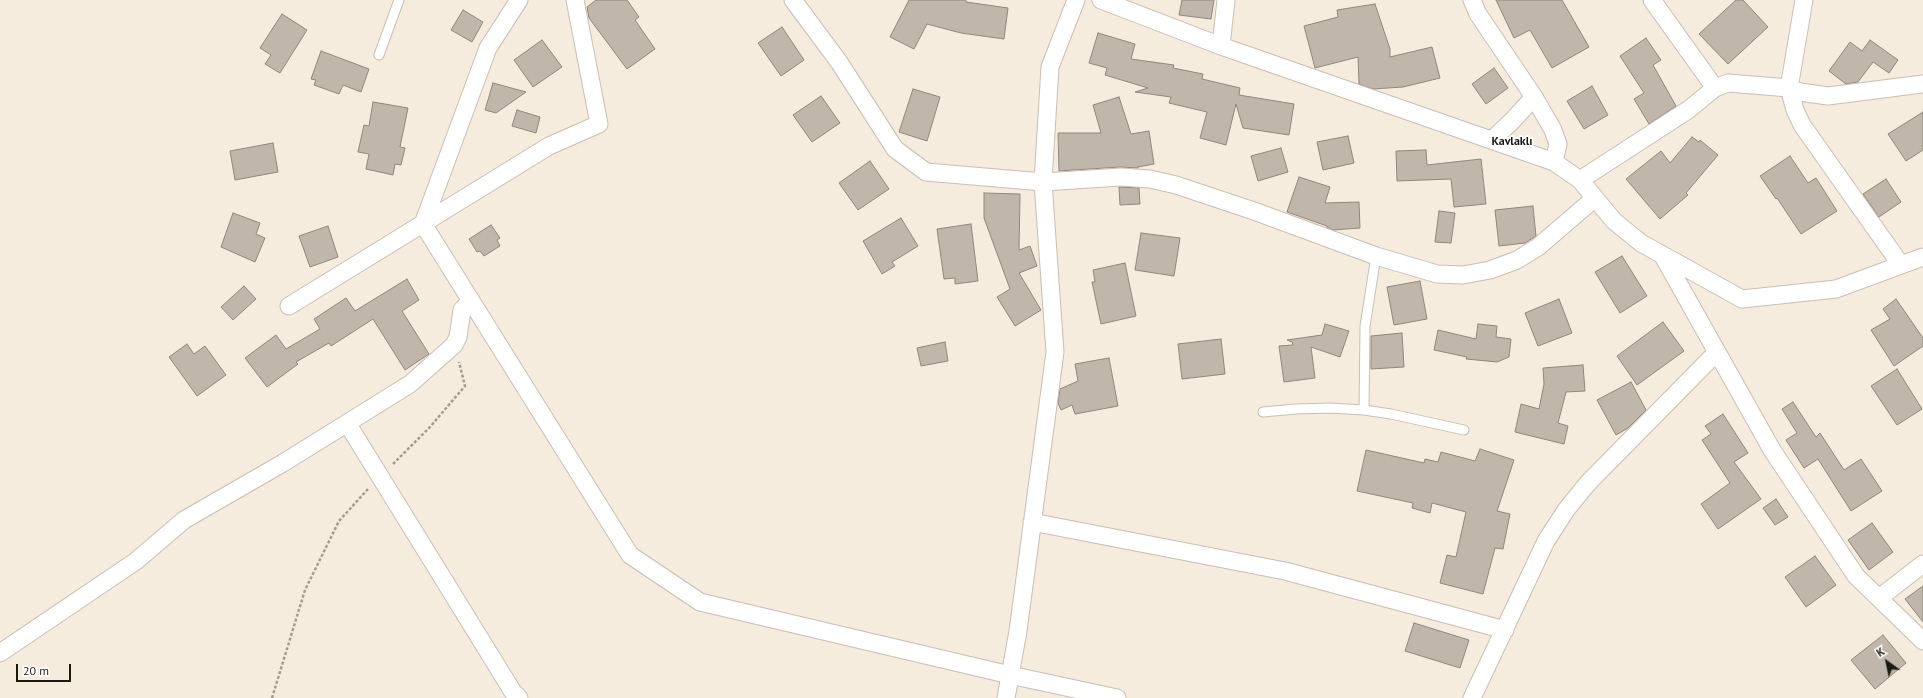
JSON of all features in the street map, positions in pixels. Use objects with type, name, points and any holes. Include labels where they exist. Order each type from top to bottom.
[{"type":"street","points":[[423,224],[488,48],[519,0]]},
{"type":"street","points":[[289,306],[549,146],[599,124],[575,0]]},
{"type":"street","points":[[793,0],[839,62],[895,149],[926,172],[1043,182],[1121,177],[1150,179],[1176,185],[1376,256],[1437,274],[1463,275],[1490,270],[1517,260],[1538,247],[1596,198]]},
{"type":"street","points":[[1006,698],[1032,522],[1054,352],[1043,182],[1050,67],[1076,0]]},
{"type":"street","points":[[1101,0],[1221,46],[1554,162],[1580,180],[1614,221],[1640,243],[1742,299],[1836,289],[1923,257]]},
{"type":"street","points":[[1221,46],[1226,0]]},
{"type":"street","points":[[1472,0],[1478,14],[1534,97],[1553,130],[1558,144],[1554,162]]},
{"type":"street","points":[[1652,0],[1715,88]]},
{"type":"street","points":[[1804,0],[1789,88],[1795,110],[1802,125],[1901,265]]},
{"type":"street","points":[[1580,180],[1688,110],[1715,88],[1728,83],[1789,88],[1806,93],[1828,96],[1923,84]]},
{"type":"street","points":[[1492,140],[1534,97]]},
{"type":"street","points":[[423,224],[630,555],[700,602],[1010,675],[1117,698]]},
{"type":"street","points":[[1662,255],[1772,450],[1856,576],[1923,641]]},
{"type":"street","points":[[0,653],[136,561],[184,520],[410,384],[454,345],[458,338],[462,310],[470,300]]},
{"type":"street","points":[[1472,698],[1546,541],[1566,510],[1588,483],[1717,352]]},
{"type":"street","points":[[347,423],[513,692],[519,698]]},
{"type":"street","points":[[1032,522],[1285,570],[1505,630]]},
{"type":"street","points":[[1879,598],[1923,564]]},
{"type":"lane","points":[[379,55],[399,0]]},
{"type":"lane","points":[[1364,410],[1363,361],[1366,326],[1376,256]]},
{"type":"lane","points":[[1263,412],[1310,408],[1364,410],[1391,414],[1464,430]]},
{"type":"path","points":[[272,698],[305,590],[339,521],[380,476],[430,427],[465,386],[454,345]]},
{"type":"building","points":[[596,0],[627,0],[639,17],[635,20],[655,49],[627,69],[589,18],[587,7]]},
{"type":"building","points":[[909,0],[966,0],[966,2],[1008,8],[1004,39],[961,33],[927,24],[914,49],[890,37]]},
{"type":"building","points":[[1182,0],[1214,0],[1211,19],[1179,15]]},
{"type":"building","points":[[1496,0],[1562,0],[1589,47],[1552,68],[1530,30],[1514,38]]},
{"type":"building","points":[[1736,0],[1743,0],[1768,27],[1728,64],[1699,34]]},
{"type":"building","points":[[1375,4],[1390,49],[1390,57],[1432,47],[1440,78],[1403,87],[1373,89],[1359,84],[1358,57],[1315,68],[1304,26],[1338,17],[1337,10]]},
{"type":"building","points":[[463,10],[483,22],[472,42],[451,30]]},
{"type":"building","points":[[282,14],[307,30],[280,73],[265,64],[271,55],[260,48]]},
{"type":"building","points":[[782,27],[804,60],[781,76],[758,43]]},
{"type":"building","points":[[1098,33],[1135,44],[1131,59],[1174,65],[1173,68],[1203,74],[1202,79],[1240,88],[1239,95],[1294,104],[1289,135],[1243,128],[1236,104],[1226,145],[1200,138],[1207,112],[1169,103],[1171,97],[1135,92],[1148,88],[1105,75],[1107,68],[1089,63]]},
{"type":"building","points":[[1646,38],[1661,60],[1653,65],[1676,106],[1649,124],[1634,99],[1644,93],[1620,56]]},
{"type":"building","points":[[542,40],[562,67],[533,87],[514,60]]},
{"type":"building","points":[[1870,40],[1898,60],[1889,73],[1873,62],[1858,82],[1846,84],[1829,71],[1850,42],[1862,51]]},
{"type":"building","points":[[321,51],[369,69],[361,92],[343,85],[339,94],[314,85],[316,80],[311,79]]},
{"type":"building","points":[[1494,68],[1508,88],[1486,104],[1472,84]]},
{"type":"building","points":[[493,83],[526,92],[496,113],[485,110]]},
{"type":"building","points":[[1592,86],[1608,115],[1584,129],[1567,101]]},
{"type":"building","points":[[913,89],[940,97],[927,141],[899,132]]},
{"type":"building","points":[[821,96],[840,123],[812,142],[793,115]]},
{"type":"building","points":[[1119,97],[1131,134],[1149,131],[1154,164],[1138,168],[1120,167],[1059,171],[1058,133],[1101,133],[1093,105]]},
{"type":"building","points":[[373,102],[408,108],[400,147],[405,148],[401,165],[395,164],[393,175],[366,169],[369,154],[358,152],[364,125],[369,126]]},
{"type":"building","points":[[517,110],[540,117],[536,133],[512,126]]},
{"type":"building","points":[[1923,112],[1923,150],[1906,161],[1888,134]]},
{"type":"building","points":[[1348,136],[1354,163],[1323,170],[1317,142]]},
{"type":"building","points":[[1692,137],[1699,142],[1700,140],[1718,155],[1686,193],[1688,195],[1660,219],[1626,179],[1661,151],[1670,163]]},
{"type":"building","points":[[273,143],[278,172],[235,180],[230,151]]},
{"type":"building","points":[[1281,148],[1288,172],[1258,181],[1251,156]]},
{"type":"building","points":[[1426,150],[1427,165],[1481,159],[1486,204],[1454,207],[1451,179],[1397,181],[1396,151]]},
{"type":"building","points":[[1790,156],[1808,183],[1816,178],[1837,211],[1801,234],[1760,176]]},
{"type":"building","points":[[870,161],[889,189],[858,210],[839,183]]},
{"type":"building","points":[[1299,177],[1330,187],[1325,203],[1359,202],[1360,228],[1333,230],[1327,226],[1287,212]]},
{"type":"building","points":[[1886,179],[1901,202],[1879,217],[1863,194]]},
{"type":"building","points":[[1119,187],[1139,188],[1140,204],[1120,205]]},
{"type":"building","points":[[984,193],[1020,194],[1019,250],[1030,246],[1037,266],[1019,273],[1041,310],[1015,326],[997,297],[1010,289],[984,218]]},
{"type":"building","points":[[1533,206],[1536,236],[1525,243],[1499,246],[1495,210]]},
{"type":"building","points":[[1439,211],[1455,213],[1451,243],[1435,242]]},
{"type":"building","points":[[233,213],[260,223],[256,234],[265,238],[255,262],[221,247]]},
{"type":"building","points":[[901,218],[918,246],[892,262],[895,266],[882,274],[863,241]]},
{"type":"building","points":[[971,224],[978,281],[955,284],[955,278],[944,279],[937,229]]},
{"type":"building","points":[[491,225],[500,238],[497,240],[500,246],[484,256],[480,251],[477,252],[469,239]]},
{"type":"building","points":[[328,226],[338,257],[310,267],[299,236]]},
{"type":"building","points":[[1141,233],[1180,238],[1174,276],[1135,270]]},
{"type":"building","points":[[1622,256],[1647,296],[1620,313],[1595,272]]},
{"type":"building","points":[[1125,263],[1136,316],[1101,324],[1092,282],[1095,282],[1093,270]]},
{"type":"building","points":[[407,279],[419,300],[402,311],[429,354],[405,370],[373,319],[331,346],[329,343],[296,362],[298,364],[267,387],[245,358],[276,335],[286,349],[320,329],[314,319],[346,298],[355,311]]},
{"type":"building","points":[[1420,281],[1427,319],[1394,325],[1387,287]]},
{"type":"building","points":[[244,286],[256,299],[233,320],[221,307]]},
{"type":"building","points":[[1559,299],[1572,333],[1538,346],[1525,313]]},
{"type":"building","points":[[1896,299],[1923,338],[1923,346],[1894,366],[1871,330],[1890,319],[1883,309]]},
{"type":"building","points":[[1663,322],[1684,351],[1637,385],[1617,356]]},
{"type":"building","points":[[1325,324],[1349,331],[1340,357],[1311,347],[1315,378],[1284,382],[1279,346],[1293,345],[1292,342],[1287,340],[1322,335]]},
{"type":"building","points":[[1478,324],[1497,326],[1496,337],[1511,339],[1509,357],[1497,362],[1466,359],[1467,357],[1434,350],[1438,330],[1476,339]]},
{"type":"building","points":[[1402,333],[1404,367],[1371,369],[1371,336]]},
{"type":"building","points":[[1221,339],[1225,374],[1182,379],[1178,344]]},
{"type":"building","points":[[945,342],[948,361],[921,366],[917,348]]},
{"type":"building","points":[[187,344],[194,354],[205,346],[226,375],[197,396],[169,357]]},
{"type":"building","points":[[1109,358],[1118,406],[1075,414],[1072,405],[1061,410],[1058,403],[1060,389],[1078,381],[1075,364]]},
{"type":"building","points":[[1583,365],[1585,391],[1566,392],[1558,423],[1568,426],[1564,444],[1515,432],[1521,404],[1539,409],[1544,384],[1543,368]]},
{"type":"building","points":[[1897,369],[1922,409],[1897,425],[1871,386]]},
{"type":"building","points":[[1631,382],[1646,410],[1628,428],[1616,435],[1597,400]]},
{"type":"building","points":[[1793,402],[1816,437],[1820,433],[1844,470],[1861,459],[1882,491],[1851,511],[1818,459],[1804,468],[1786,440],[1797,433],[1782,409]]},
{"type":"building","points":[[1723,414],[1748,453],[1734,462],[1761,499],[1718,529],[1701,504],[1730,483],[1702,440],[1711,434],[1705,426]]},
{"type":"building","points":[[1480,449],[1514,460],[1497,511],[1510,514],[1503,549],[1495,548],[1483,594],[1440,583],[1447,555],[1456,557],[1466,512],[1432,503],[1430,513],[1412,508],[1413,503],[1357,491],[1366,450],[1424,463],[1425,459],[1438,462],[1441,452],[1475,461]]},
{"type":"building","points":[[1776,499],[1788,517],[1775,525],[1763,508]]},
{"type":"building","points":[[1872,523],[1893,552],[1869,570],[1848,540]]},
{"type":"building","points":[[1815,556],[1836,585],[1806,607],[1785,577]]},
{"type":"building","points":[[1923,586],[1923,622],[1905,599]]},
{"type":"building","points":[[1414,623],[1469,640],[1460,668],[1405,651]]},
{"type":"building","points":[[1883,635],[1906,663],[1875,689],[1851,660]]},
{"type":"district","name":"Kavlaklı","points":[[1512,142]]}]
